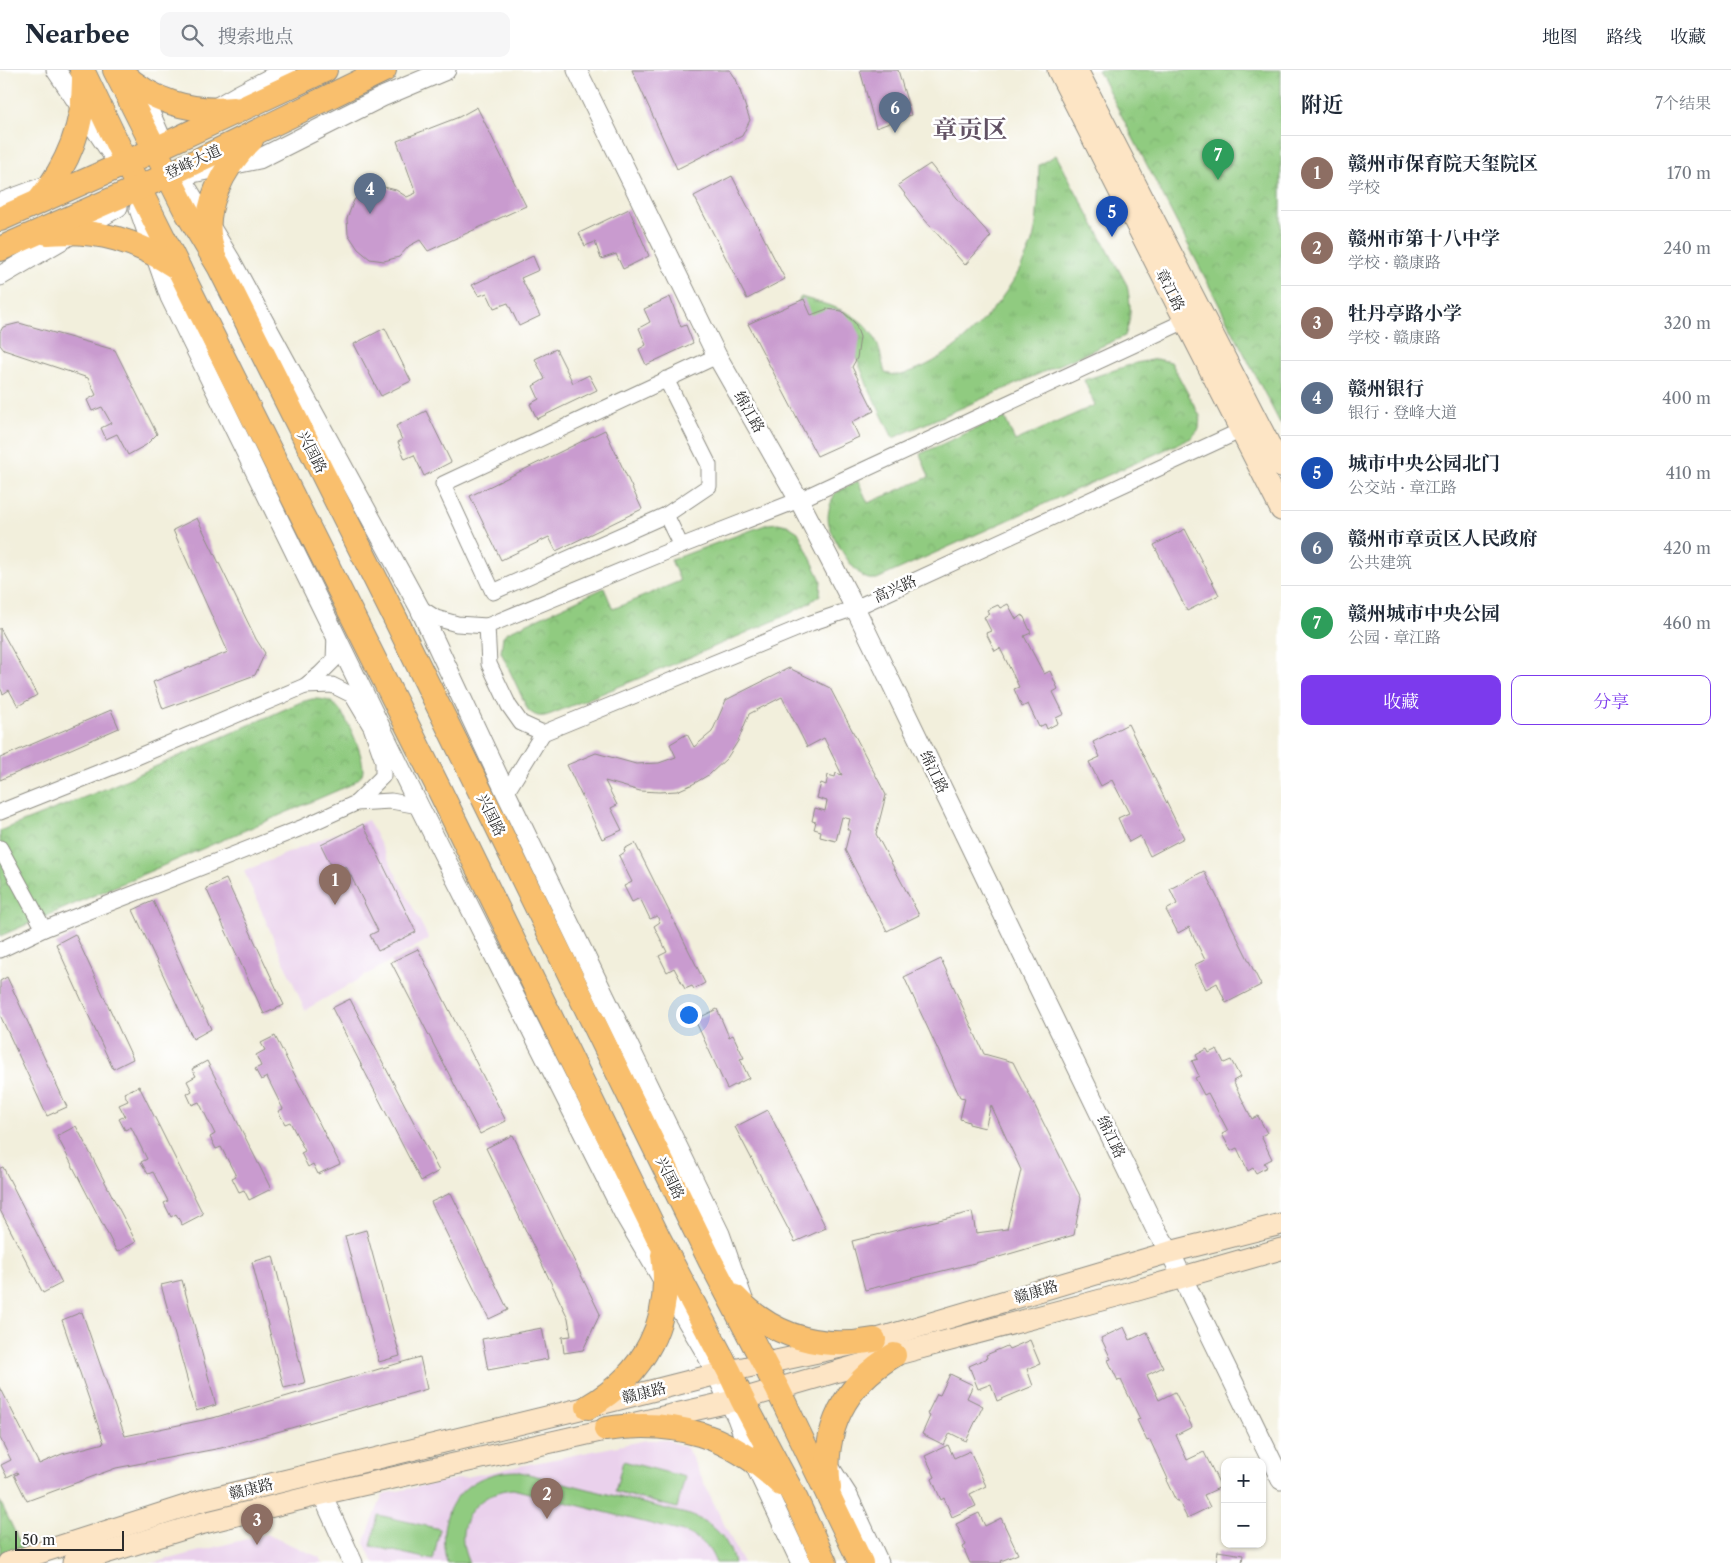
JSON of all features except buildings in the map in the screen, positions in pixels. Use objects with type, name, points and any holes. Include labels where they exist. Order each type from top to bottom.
[{"type":"main road","points":[[117,70],[136,78],[162,100],[177,105],[211,110],[248,106]]},
{"type":"main road","name":"兴国路","points":[[117,70],[174,175],[185,209],[220,266],[711,1262],[780,1389],[861,1563]]},
{"type":"main road","name":"登峰大道","points":[[0,219],[45,193],[248,106],[325,70]]},
{"type":"main road","name":"登峰大道","points":[[0,250],[174,175],[384,70]]},
{"type":"main road","name":"章江路","points":[[1058,70],[1281,510]]},
{"type":"main road","name":"章江路","points":[[1077,70],[1281,468]]},
{"type":"main road","points":[[45,193],[72,148],[82,108],[83,72]]},
{"type":"main road","points":[[83,72],[137,192],[180,269],[439,789],[736,1401],[796,1500],[825,1563]]},
{"type":"main road","points":[[220,266],[210,242],[209,226],[216,192],[230,164],[242,148],[254,136],[268,127]]},
{"type":"main road","points":[[28,237],[47,233],[75,232],[104,235],[120,239],[155,253],[180,269]]},
{"type":"main road","name":"赣康路","points":[[8,1563],[201,1501],[588,1407],[723,1372],[874,1340],[1170,1252],[1281,1224]]},
{"type":"main road","points":[[588,1407],[616,1388],[628,1377],[644,1356],[656,1334],[661,1318],[665,1283],[662,1252],[658,1237]]},
{"type":"main road","name":"赣康路","points":[[73,1563],[200,1524],[322,1494],[736,1401],[894,1355],[1120,1295],[1281,1249]]},
{"type":"main road","points":[[711,1262],[731,1292],[746,1307],[771,1326],[804,1339],[822,1343],[839,1344],[874,1340]]},
{"type":"main road","points":[[834,1506],[827,1464],[829,1441],[834,1426],[848,1397],[868,1373],[894,1355]]},
{"type":"main road","points":[[606,1429],[642,1426],[677,1428],[714,1439],[733,1447],[752,1459],[777,1480],[796,1500]]},
{"type":"street","points":[[56,70],[122,161]]},
{"type":"street","points":[[136,78],[158,145],[211,110],[286,70]]},
{"type":"street","points":[[446,70],[382,97],[259,159],[174,175],[231,261],[420,607],[506,793],[720,1234],[767,1363]]},
{"type":"street","name":"绵江路","points":[[577,70],[717,356],[799,500],[854,608],[1155,1228],[1170,1252],[1281,1480]]},
{"type":"street","points":[[0,276],[75,232],[137,192],[170,296],[419,806],[624,1214],[707,1355],[723,1372]]},
{"type":"street","points":[[0,203],[45,193]]},
{"type":"street","points":[[420,607],[436,618],[457,624],[487,626],[681,546],[799,500],[1186,321]]},
{"type":"street","points":[[666,379],[708,465],[709,486],[666,515],[493,592],[443,484],[666,379],[717,356]]},
{"type":"street","name":"高兴路","points":[[543,734],[802,626],[854,608],[1242,430]]},
{"type":"street","points":[[666,515],[681,546]]},
{"type":"street","points":[[487,626],[489,664],[508,706],[521,723],[543,734],[506,793]]},
{"type":"street","points":[[0,812],[305,686],[334,660],[335,634]]},
{"type":"street","points":[[0,950],[44,929],[301,828],[356,803],[383,776],[383,761],[371,727],[352,695],[332,685],[305,686]]},
{"type":"street","points":[[356,803],[391,801],[419,806]]},
{"type":"street","points":[[0,848],[44,929]]},
{"type":"street","points":[[780,1389],[848,1496],[879,1563]]},
{"type":"street","points":[[736,1401],[752,1459],[802,1563]]},
{"type":"street","points":[[322,1494],[354,1563]]},
{"type":"shaded area","points":[[368,820],[429,939],[305,1010],[244,871]]},
{"type":"shaded area","points":[[647,1440],[668,1440],[687,1448],[743,1563],[374,1563],[364,1543],[383,1494]]},
{"type":"shaded area","points":[[266,1534],[319,1557],[322,1563],[153,1563]]},
{"type":"green space","points":[[1098,70],[1281,70],[1281,425]]},
{"type":"green space","points":[[1056,155],[1127,285],[1130,311],[1125,336],[893,438],[868,387],[854,351],[794,308],[801,297],[842,310],[860,321],[868,328],[876,341],[885,373],[901,375],[933,361],[951,350],[985,319],[1012,282],[1023,263],[1034,237],[1038,206],[1039,165]]},
{"type":"green space","points":[[1156,359],[1171,362],[1200,416],[1199,429],[1191,438],[877,579],[869,579],[861,575],[844,554],[834,537],[828,520],[829,508],[835,493],[858,481],[868,503],[929,477],[920,454],[1004,416],[1015,441],[1095,405],[1084,380],[1136,363]]},
{"type":"green space","points":[[778,523],[787,525],[798,532],[821,580],[820,595],[802,607],[772,622],[551,714],[539,716],[528,710],[501,652],[503,636],[508,632],[604,588],[613,609],[680,581],[671,560],[768,524]]},
{"type":"green space","points":[[312,699],[332,702],[344,716],[354,737],[362,759],[363,769],[362,775],[350,785],[0,936],[0,831],[105,789],[301,702]]},
{"type":"green space","points":[[623,1461],[685,1477],[677,1508],[615,1492]]},
{"type":"green space","points":[[517,1471],[690,1515],[713,1527],[719,1533],[728,1546],[734,1563],[716,1563],[705,1545],[687,1533],[513,1489],[487,1497],[477,1504],[465,1524],[463,1536],[464,1549],[469,1563],[447,1563],[444,1527],[456,1498],[467,1487],[481,1478],[498,1473]]},
{"type":"green space","points":[[0,1501],[25,1553],[0,1563]]},
{"type":"green space","points":[[378,1515],[440,1529],[433,1560],[371,1546]]},
{"type":"place","name":"赣州市章贡区人民政府","points":[[895,133]]},
{"type":"place","name":"赣州城市中央公园","points":[[1218,180]]},
{"type":"place","name":"赣州银行","points":[[370,214]]},
{"type":"place","name":"城市中央公园北门","points":[[1112,237]]},
{"type":"place","name":"赣州市保育院天玺院区","points":[[335,905]]},
{"type":"place","name":"赣州市第十八中学","points":[[547,1519]]},
{"type":"place","name":"牡丹亭路小学","points":[[257,1545]]},
{"type":"district","name":"章贡区","points":[[970,129]]}]
